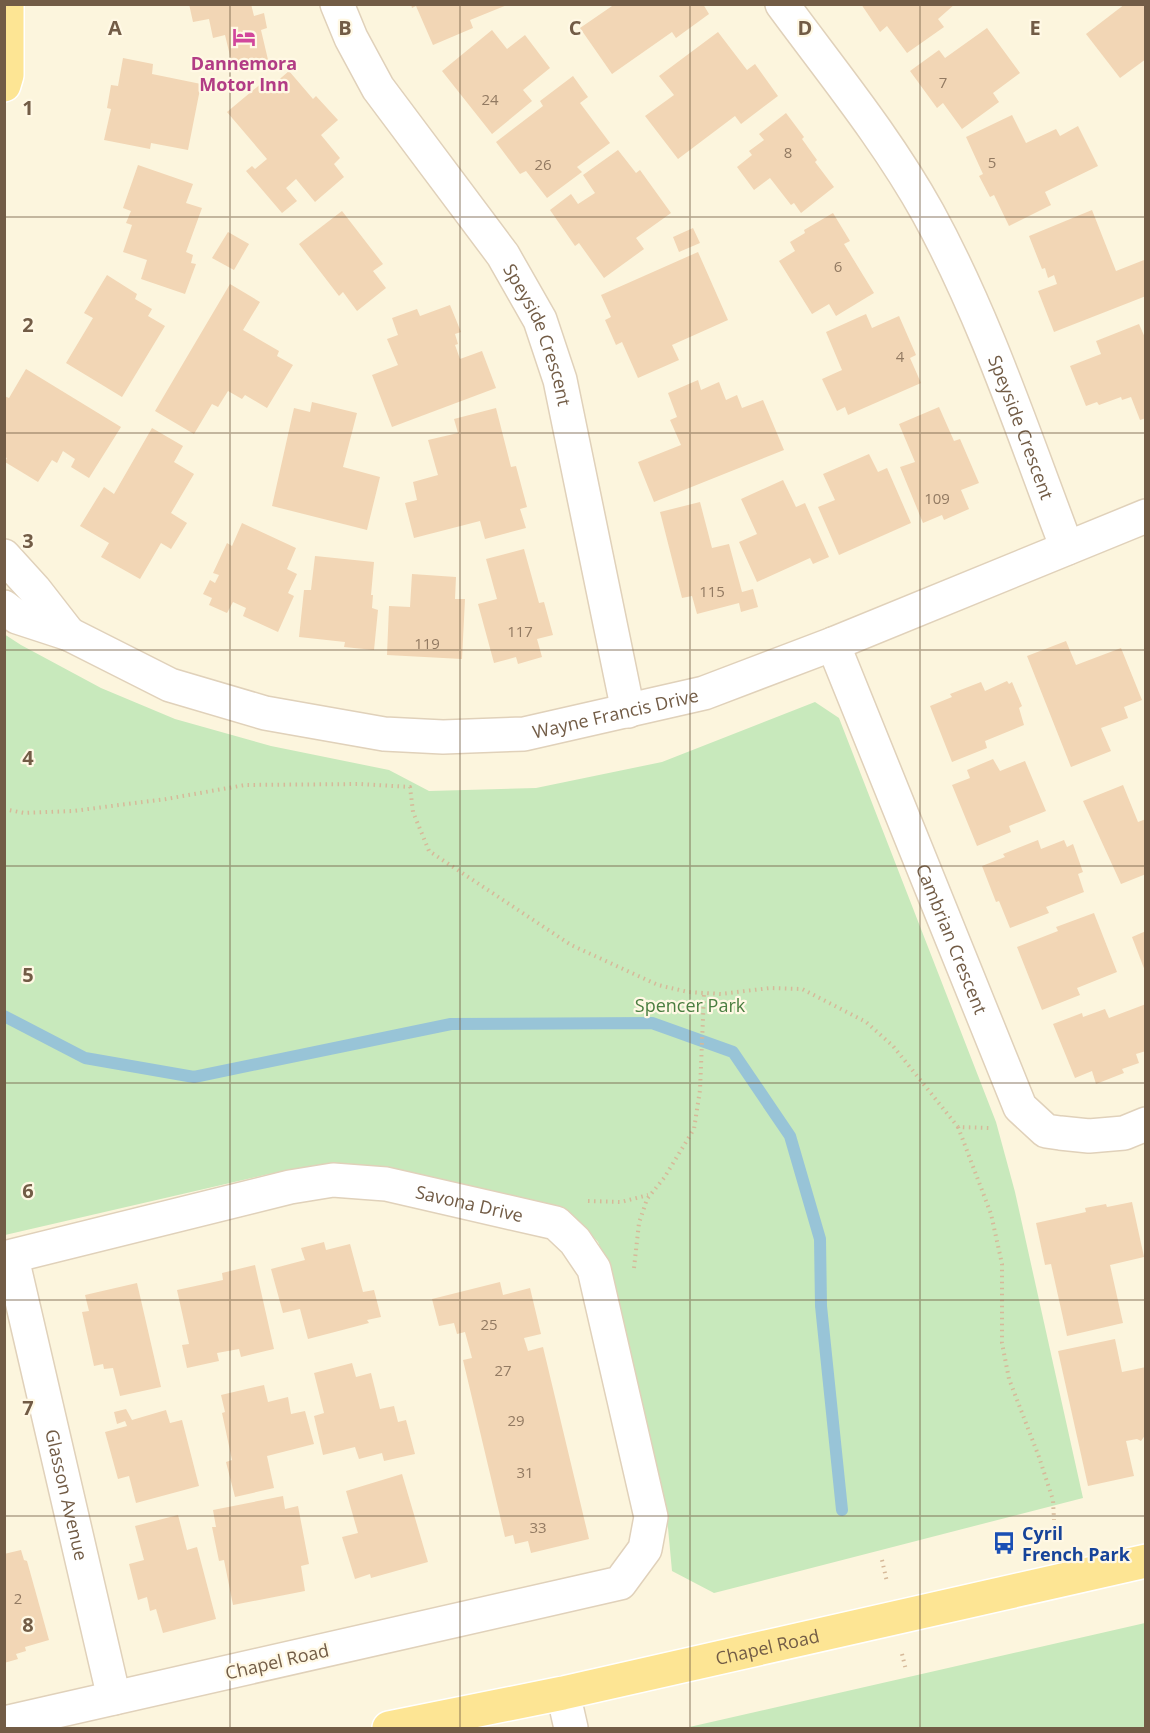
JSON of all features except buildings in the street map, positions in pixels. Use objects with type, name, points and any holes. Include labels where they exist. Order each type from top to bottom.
[{"type":"main road","points":[[4,85],[8,75],[7,4]]},
{"type":"main road","name":"Chapel Road","points":[[389,1728],[563,1693],[1146,1561]]},
{"type":"street","name":"Speyside Crescent","points":[[337,4],[351,38],[378,88],[503,255],[540,320],[560,380],[628,711]]},
{"type":"street","name":"Speyside Crescent","points":[[782,4],[882,141],[928,212],[973,303],[1067,548]]},
{"type":"street","name":"Wayne Francis Drive","points":[[4,606],[17,616],[69,634],[170,685],[265,713],[384,734],[443,737],[524,734],[704,693],[833,644],[1146,516]]},
{"type":"street","name":"Wayne Francis Drive","points":[[4,556],[34,589],[69,634]]},
{"type":"street","name":"Cambrian Crescent","points":[[833,644],[1020,1107],[1046,1131],[1060,1133],[1100,1135],[1124,1132],[1146,1124]]},
{"type":"street","name":"Savona Drive","points":[[8,1258],[290,1187],[333,1180],[386,1184],[556,1223],[575,1241],[594,1269],[651,1516],[645,1550],[620,1582]]},
{"type":"street","name":"Glasson Avenue","points":[[8,1258],[114,1698]]},
{"type":"street","name":"Chapel Road","points":[[4,1723],[620,1582]]},
{"type":"street","points":[[563,1693],[571,1728]]},
{"type":"path","points":[[4,809],[24,813],[73,811],[166,799],[245,785],[360,784],[410,787],[413,812],[429,851],[571,945],[658,985],[704,994],[770,988],[802,989],[866,1022],[893,1046],[958,1127],[991,1214],[1002,1264],[1002,1343],[1009,1379],[1053,1500],[1054,1520]]},
{"type":"path","points":[[632,1279],[639,1223],[647,1199],[664,1178],[694,1129],[700,1090],[704,994]]},
{"type":"path","points":[[958,1127],[998,1130]]},
{"type":"path","points":[[586,1201],[621,1202],[650,1195]]},
{"type":"green space","name":"Spencer Park","points":[[4,634],[101,688],[175,719],[271,746],[389,770],[429,791],[536,788],[662,762],[815,702],[839,718],[996,1122],[1015,1192],[1083,1498],[714,1593],[672,1571],[668,1528],[613,1281],[598,1242],[578,1221],[562,1209],[392,1168],[334,1163],[269,1174],[5,1235]]},
{"type":"green space","points":[[1145,1623],[1145,1728],[685,1728]]},
{"type":"waterway","points":[[4,1016],[85,1058],[194,1077],[451,1024],[652,1023],[733,1052],[790,1136],[820,1239],[821,1306],[842,1510]]},
{"type":"place","name":"Dannemora Motor Inn","points":[[244,37]]},
{"type":"place","name":"Cyril French Park","points":[[1004,1543]]}]
